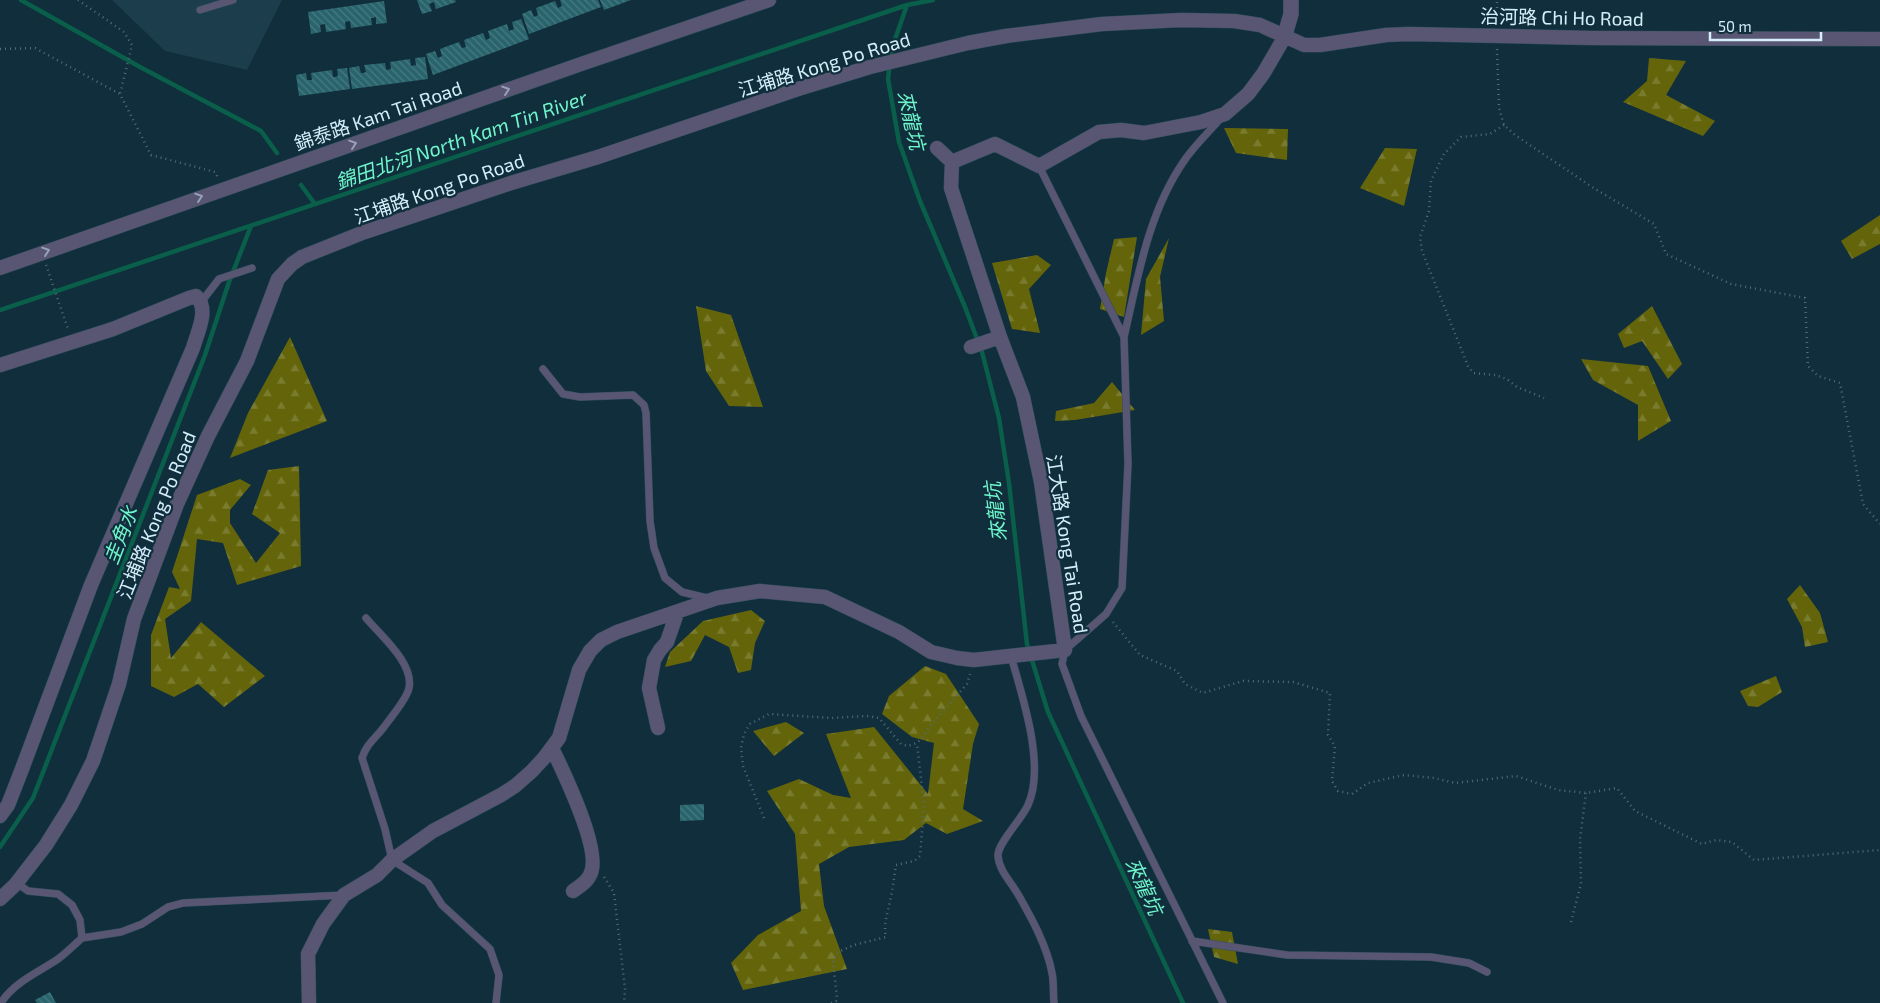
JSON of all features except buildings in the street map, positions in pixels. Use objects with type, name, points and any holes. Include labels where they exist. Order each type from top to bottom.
[{"type":"street","name":"錦泰路 Kam Tai Road","points":[[0,268],[222,189],[769,0]]},
{"type":"street","points":[[937,148],[952,162],[995,144],[1039,166],[1099,132],[1121,130],[1144,132],[1201,122],[1225,114],[1248,94],[1263,74],[1284,38],[1291,7]]},
{"type":"street","name":"江埔路 Kong Po Road","points":[[2,895],[17,883],[46,845],[71,805],[93,761],[119,684],[134,619],[177,504],[208,436],[247,361],[278,279],[292,264],[312,252],[511,183],[598,157],[801,88],[870,67],[936,50],[1006,36],[1125,22],[1234,22],[1260,25],[1271,29],[1284,38]]},
{"type":"street","name":"治河路 Chi Ho Road","points":[[1284,38],[1304,45],[1320,45],[1386,35],[1880,39]]},
{"type":"street","name":"江大路 Kong Tai Road","points":[[309,1003],[308,954],[323,924],[344,896],[377,875],[392,860],[433,831],[516,786],[544,758],[560,738],[579,670],[590,651],[601,640],[617,632],[717,598],[760,591],[826,597],[899,632],[931,652],[974,660],[1065,650],[1038,468],[1023,398],[1000,337],[951,188],[952,162]]},
{"type":"street","points":[[0,365],[113,329],[195,299],[203,311],[193,348],[91,585],[8,805],[0,816]]},
{"type":"street","points":[[970,347],[1000,337]]},
{"type":"street","points":[[658,728],[649,688],[654,660],[668,642],[676,613]]},
{"type":"street","points":[[552,748],[571,787],[584,824],[593,862],[591,875],[573,891]]},
{"type":"lane","points":[[200,10],[233,0]]},
{"type":"lane","points":[[1223,1003],[1081,716],[1062,664],[1065,650],[1106,614],[1122,588],[1128,464],[1124,337],[1150,228],[1165,194],[1184,161],[1225,114]]},
{"type":"lane","points":[[1039,166],[1124,337]]},
{"type":"lane","points":[[195,299],[219,278],[252,268]]},
{"type":"lane","points":[[543,369],[563,394],[580,397],[633,395],[644,405],[646,413],[650,521],[654,548],[665,578],[682,592],[705,598],[717,598]]},
{"type":"lane","points":[[366,618],[404,662],[410,675],[409,690],[377,736],[366,746],[362,758],[385,829],[392,860],[428,883],[442,905],[490,949],[498,975],[496,1003]]},
{"type":"lane","points":[[1016,656],[1035,772],[1033,790],[1028,805],[1000,846],[998,854],[1003,872],[1030,915],[1049,959],[1054,1003]]},
{"type":"lane","points":[[17,883],[28,890],[58,894],[72,905],[80,920],[82,938]]},
{"type":"lane","points":[[1,1003],[5,997],[29,976],[59,958],[82,938],[121,932],[142,924],[168,907],[183,903],[344,896]]},
{"type":"lane","points":[[1192,941],[1287,955],[1431,957],[1469,963],[1487,972]]},
{"type":"path","points":[[78,0],[124,32],[132,45],[120,94]]},
{"type":"path","points":[[1497,1],[1498,108],[1504,125],[1592,187],[1654,224],[1666,254],[1731,284],[1805,298],[1808,366],[1818,376],[1840,383],[1863,504],[1880,524]]},
{"type":"path","points":[[0,49],[36,48],[120,94],[151,155],[216,172],[222,189]]},
{"type":"path","points":[[1504,125],[1490,134],[1461,137],[1444,154],[1432,181],[1429,211],[1420,237],[1422,251],[1468,366],[1473,373],[1495,375],[1517,387],[1544,398]]},
{"type":"path","points":[[44,261],[67,327]]},
{"type":"path","points":[[1106,614],[1140,655],[1177,672],[1185,684],[1203,693],[1243,682],[1293,682],[1330,693],[1328,734],[1335,746],[1332,781],[1338,791],[1352,794],[1368,783],[1404,775],[1434,778],[1455,783],[1516,776],[1558,790],[1586,793],[1617,788],[1635,812],[1702,844],[1716,840],[1732,842],[1754,860],[1880,850]]},
{"type":"path","points":[[764,818],[743,766],[741,748],[744,734],[750,724],[769,714],[831,718],[867,716],[879,718],[901,744],[908,746],[917,743],[968,684],[974,660]]},
{"type":"path","points":[[831,1003],[838,998],[833,962],[836,953],[854,945],[886,937],[886,915],[896,865],[914,861],[920,856],[924,806],[917,743]]},
{"type":"path","points":[[1571,922],[1581,884],[1580,839],[1586,793]]},
{"type":"path","points":[[593,862],[614,893],[626,988],[624,1003]]},
{"type":"shaded area","points":[[112,0],[282,0],[247,70],[165,51]]},
{"type":"green space","points":[[1649,58],[1686,61],[1666,95],[1715,121],[1703,136],[1623,102],[1647,81]]},
{"type":"green space","points":[[1224,128],[1288,129],[1287,160],[1236,153]]},
{"type":"green space","points":[[1385,148],[1417,149],[1404,206],[1360,188]]},
{"type":"green space","points":[[1880,215],[1880,244],[1852,259],[1841,241]]},
{"type":"green space","points":[[1137,237],[1124,317],[1100,309],[1114,239]]},
{"type":"green space","points":[[1169,238],[1160,277],[1164,321],[1141,335],[1146,279]]},
{"type":"green space","points":[[1037,255],[1051,265],[1029,289],[1040,333],[1012,329],[992,263]]},
{"type":"green space","points":[[696,306],[731,315],[763,407],[729,406],[706,371]]},
{"type":"green space","points":[[1652,306],[1682,364],[1668,379],[1642,341],[1624,348],[1618,334]]},
{"type":"green space","points":[[290,337],[327,421],[230,458],[248,413]]},
{"type":"green space","points":[[1581,359],[1648,366],[1671,421],[1638,441],[1638,405],[1593,380]]},
{"type":"green space","points":[[1112,382],[1135,410],[1075,420],[1055,421],[1056,411],[1094,403]]},
{"type":"green space","points":[[299,466],[301,566],[237,585],[223,543],[197,539],[191,601],[165,619],[171,658],[201,622],[265,676],[224,707],[198,684],[174,697],[151,686],[151,635],[169,587],[180,589],[172,572],[197,495],[240,479],[251,485],[230,510],[230,523],[256,563],[280,533],[252,514],[268,470]]},
{"type":"green space","points":[[1800,585],[1820,613],[1828,642],[1805,647],[1802,627],[1787,599]]},
{"type":"green space","points":[[751,610],[765,621],[755,643],[751,670],[738,673],[729,647],[705,635],[691,661],[665,667],[670,652],[703,621]]},
{"type":"green space","points":[[925,666],[946,674],[979,724],[973,744],[963,809],[983,821],[947,834],[926,823],[904,840],[849,847],[819,864],[824,906],[847,969],[743,990],[731,963],[758,935],[801,911],[795,834],[767,791],[799,779],[833,795],[851,798],[826,734],[874,727],[928,794],[934,743],[912,737],[882,714],[889,696]]},
{"type":"green space","points":[[1776,676],[1782,692],[1758,707],[1748,706],[1740,691]]},
{"type":"green space","points":[[786,722],[804,733],[774,756],[753,731]]},
{"type":"green space","points":[[1208,929],[1232,932],[1238,964],[1214,957]]},
{"type":"waterway","points":[[21,0],[140,67],[261,131],[277,153]]},
{"type":"waterway","name":"錦田北河 North Kam Tin River","points":[[0,310],[907,5],[933,0]]},
{"type":"waterway","name":"來龍坑","points":[[907,5],[892,48],[888,79],[899,142],[920,201],[982,352],[999,418],[1009,483],[1027,644],[1048,712],[1183,1003]]},
{"type":"waterway","points":[[301,185],[315,204]]},
{"type":"waterway","name":"圭角水","points":[[0,847],[33,798],[205,355],[229,282],[251,226]]}]
